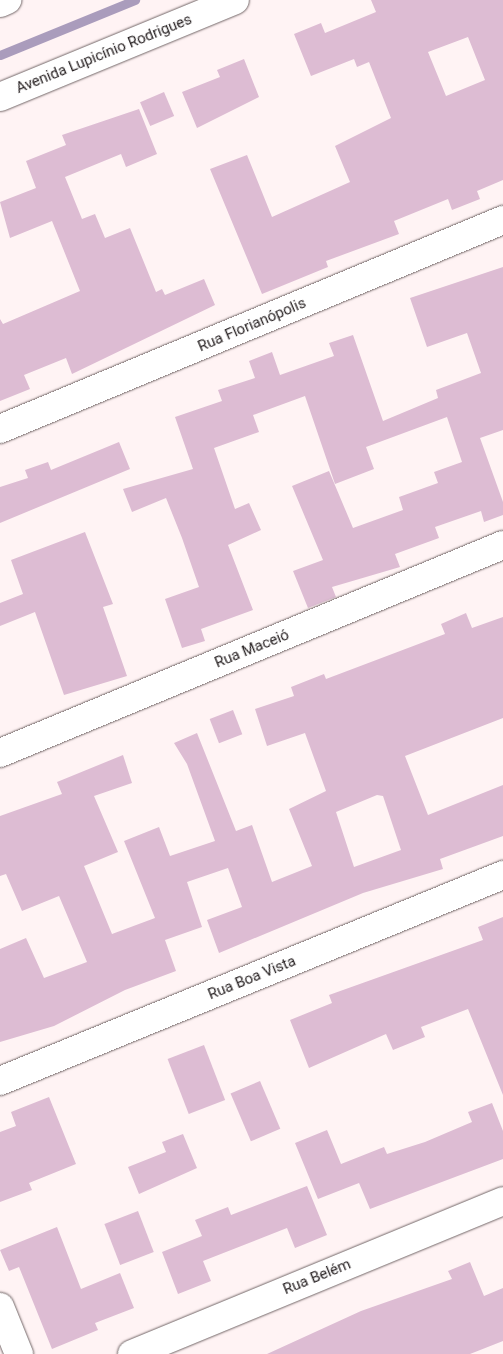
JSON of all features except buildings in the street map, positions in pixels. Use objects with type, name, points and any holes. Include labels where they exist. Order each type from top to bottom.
[{"type":"street","points":[[0,3],[7,0]]},
{"type":"street","name":"Avenida Lupicínio Rodrigues","points":[[0,97],[235,0]]},
{"type":"street","name":"Rua Florianópolis","points":[[0,429],[503,220]]},
{"type":"street","name":"Rua Maceió","points":[[0,753],[503,545]]},
{"type":"street","name":"Rua Boa Vista","points":[[0,1081],[503,875]]},
{"type":"street","name":"Rua Belém","points":[[132,1354],[503,1200]]},
{"type":"street","points":[[0,1307],[20,1354]]},
{"type":"waterway","points":[[0,55],[135,0]]}]
